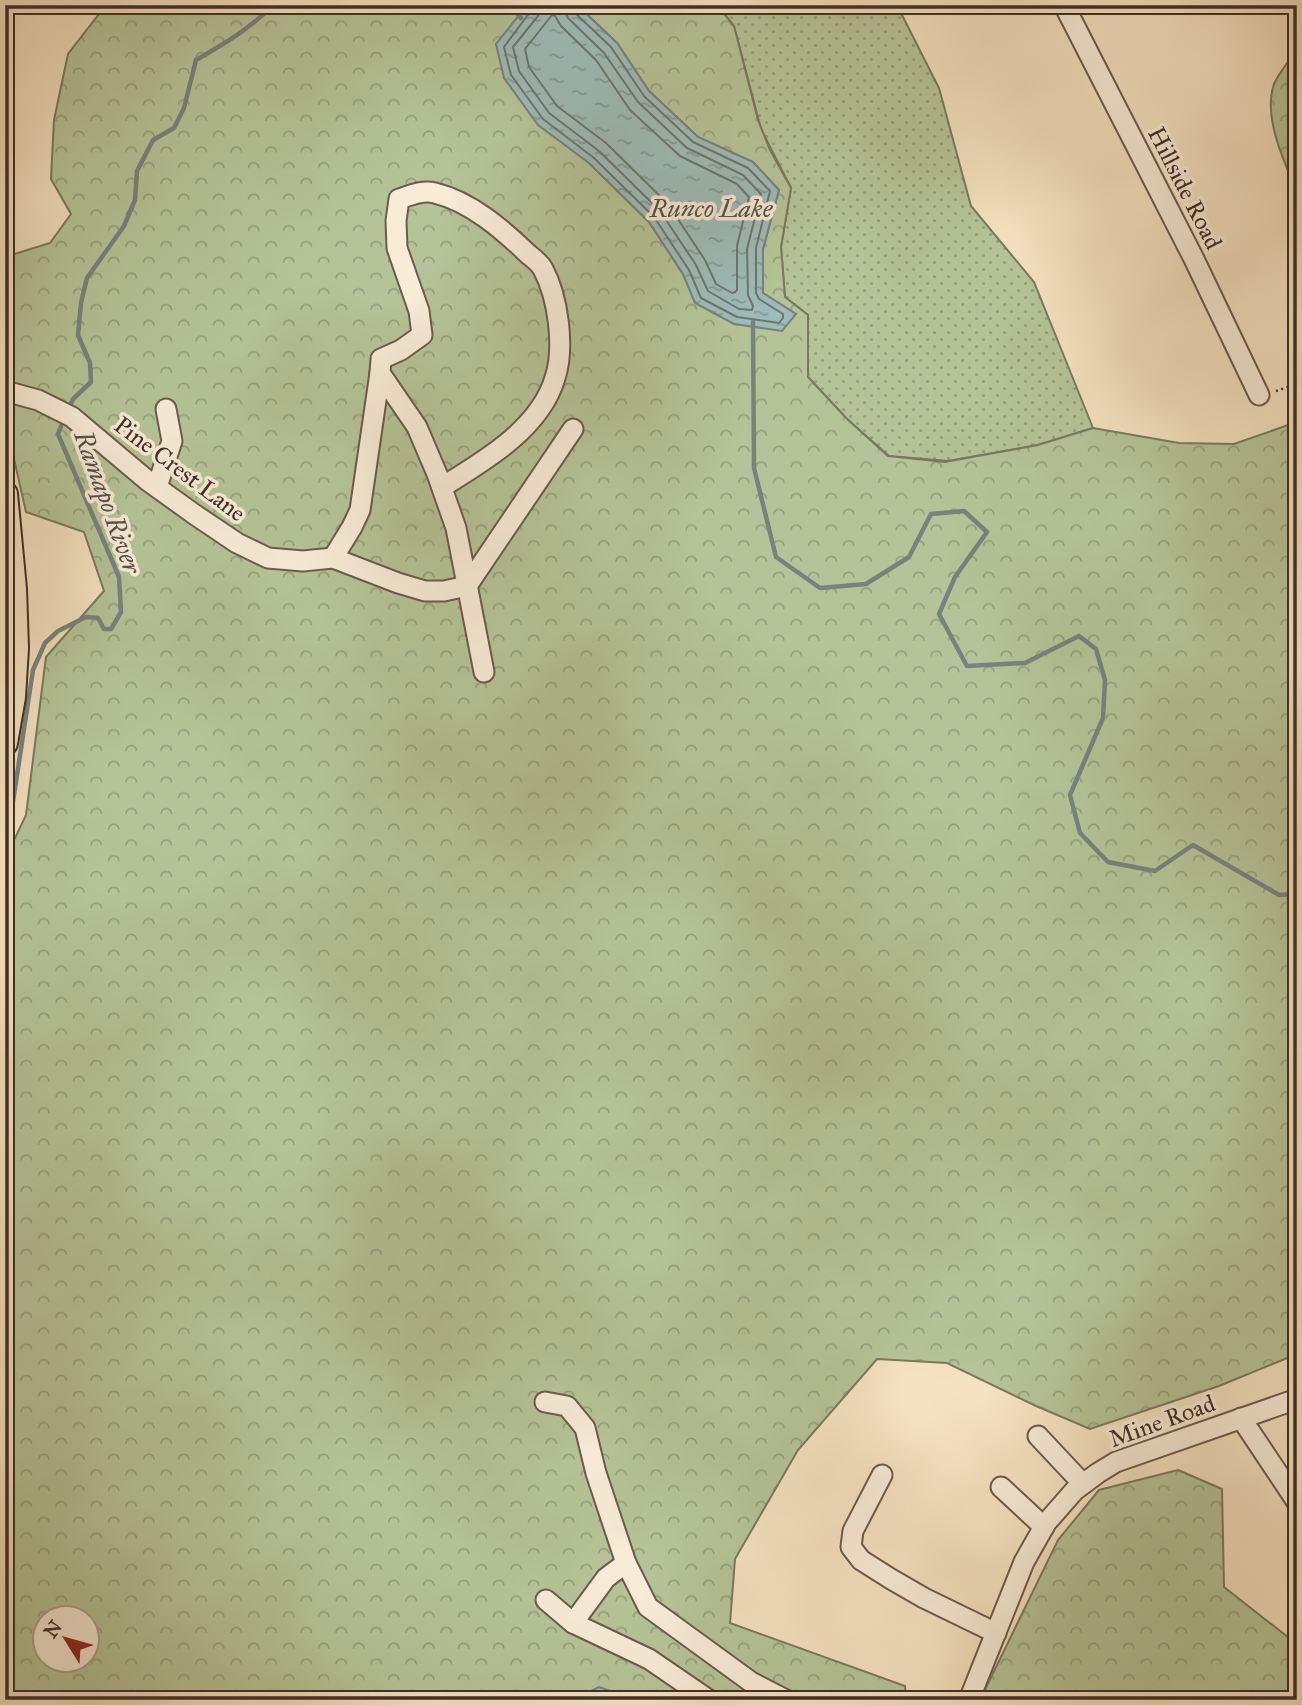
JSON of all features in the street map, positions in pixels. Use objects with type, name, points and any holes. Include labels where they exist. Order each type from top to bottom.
[{"type":"main road","points":[[5,495],[14,589],[16,648],[13,697],[5,743]]},
{"type":"street","name":"Hillside Road","points":[[1064,5],[1194,259],[1259,395]]},
{"type":"street","points":[[442,487],[491,457],[536,413],[555,378],[559,330],[553,292],[542,266],[493,223],[461,202],[434,193],[419,192],[399,199],[396,221],[397,248],[419,311],[422,335],[381,359],[360,510],[333,558],[425,591],[444,591],[467,586],[573,429]]},
{"type":"street","points":[[380,373],[417,427],[442,487],[456,528],[484,671]]},
{"type":"street","name":"Pine Crest Lane","points":[[5,391],[38,400],[72,417],[194,514],[268,558],[303,561],[333,558]]},
{"type":"street","points":[[157,487],[172,441],[166,409]]},
{"type":"street","name":"Mine Road","points":[[969,1700],[1024,1562],[1044,1527],[1075,1490],[1116,1462],[1297,1399]]},
{"type":"street","points":[[545,1402],[567,1406],[585,1428],[596,1473],[626,1563],[649,1607],[751,1682],[786,1700]]},
{"type":"street","points":[[1241,1418],[1297,1502]]},
{"type":"street","points":[[1038,1436],[1083,1485]]},
{"type":"street","points":[[882,1475],[853,1531],[851,1547],[861,1560],[891,1579],[996,1633]]},
{"type":"street","points":[[1002,1487],[1044,1527]]},
{"type":"street","points":[[573,1623],[606,1578],[626,1563]]},
{"type":"street","points":[[546,1600],[573,1623],[649,1659],[709,1700]]},
{"type":"path","points":[[1259,395],[1297,384]]},
{"type":"green space","points":[[106,5],[533,5],[524,9],[538,124],[589,163],[649,222],[683,274],[696,303],[796,314],[763,293],[763,249],[779,190],[753,162],[698,137],[649,91],[617,43],[577,5],[717,5],[734,26],[758,120],[770,150],[791,188],[781,247],[785,297],[808,315],[808,377],[847,419],[888,456],[945,462],[1038,445],[1093,428],[1179,443],[1234,444],[1297,422],[1297,1354],[1219,1386],[1090,1429],[947,1363],[877,1359],[798,1450],[735,1559],[730,1623],[905,1686],[906,1700],[631,1700],[583,1695],[581,1700],[5,1700],[5,859],[26,815],[46,657],[104,591],[84,532],[26,512],[5,419],[5,257],[50,243],[71,214],[51,179],[54,120],[68,54]]},
{"type":"green space","points":[[717,5],[897,5],[939,88],[971,206],[1034,282],[1093,428],[1038,445],[948,461],[889,456],[847,419],[808,377],[808,315],[785,297],[781,247],[791,188],[761,129],[734,26]]},
{"type":"green space","points":[[1287,63],[1297,65],[1297,192],[1277,140],[1271,113],[1273,87]]},
{"type":"green space","points":[[1178,1470],[1222,1489],[1224,1587],[1289,1638],[1297,1654],[1297,1700],[980,1700],[1058,1540],[1099,1490]]},
{"type":"water","name":"Runco Lake","points":[[533,5],[577,5],[617,43],[649,91],[698,137],[753,162],[779,190],[763,249],[763,293],[796,314],[782,331],[734,324],[695,303],[683,274],[649,222],[589,163],[538,125],[504,78],[496,44],[524,9]]},
{"type":"water","points":[[599,1687],[631,1700],[581,1700],[583,1695]]},
{"type":"waterway","name":"Ramapo River","points":[[70,406],[73,399],[91,382],[90,363],[78,335],[87,278],[124,226],[135,200],[137,171],[153,140],[174,128],[184,108],[196,60],[227,42],[273,5]]},
{"type":"waterway","points":[[510,5],[521,18]]},
{"type":"waterway","points":[[753,322],[754,468],[776,557],[820,588],[866,584],[909,557],[931,514],[964,511],[987,532],[955,577],[939,614],[967,666],[1025,663],[1079,636],[1096,649],[1105,680],[1103,718],[1070,795],[1080,833],[1108,862],[1155,871],[1193,845],[1279,895],[1297,894]]},
{"type":"waterway","name":"Ramapo River","points":[[5,854],[33,670],[45,643],[58,631],[86,617],[98,618],[104,629],[111,629],[121,612],[119,577],[58,434],[61,426]]}]
